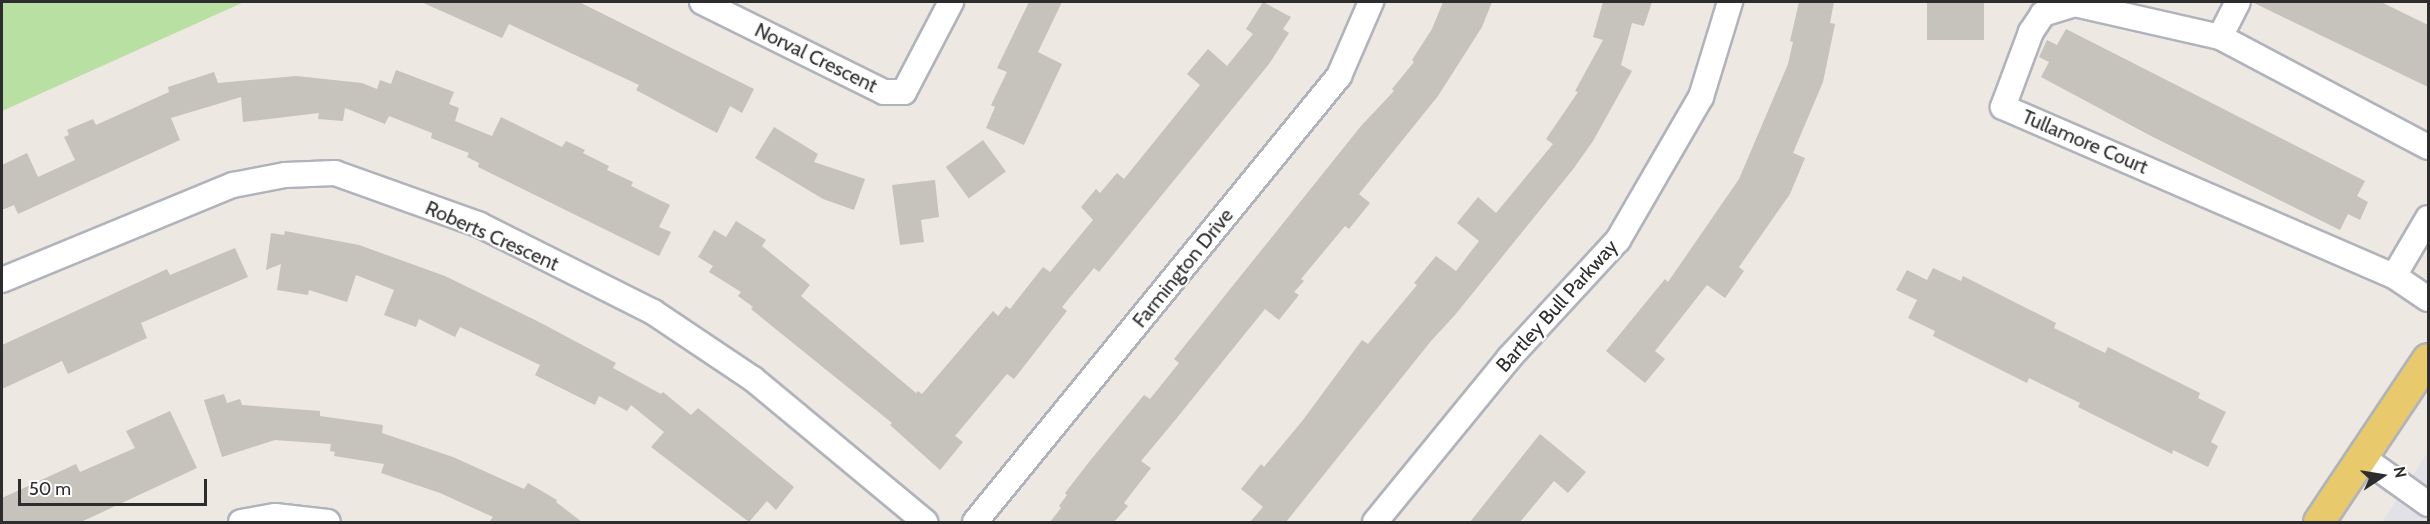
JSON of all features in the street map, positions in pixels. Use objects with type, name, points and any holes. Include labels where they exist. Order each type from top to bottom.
[{"type":"main road","points":[[2319,522],[2428,359]]},
{"type":"street","name":"Norval Crescent","points":[[702,2],[884,92],[904,92],[951,2]]},
{"type":"street","name":"Farmington Drive","points":[[975,522],[1339,75],[1371,2]]},
{"type":"street","name":"Bartley Bull Parkway","points":[[1375,522],[1509,358],[1618,240],[1701,97],[1730,2]]},
{"type":"street","points":[[2220,37],[2238,2]]},
{"type":"street","name":"Tullamore Court","points":[[2428,147],[2220,37],[2075,4],[2043,14],[2031,32],[2003,107],[2394,276],[2428,299]]},
{"type":"street","name":"Roberts Crescent","points":[[2,279],[233,185],[285,175],[335,173],[480,225],[653,312],[753,379],[925,522]]},
{"type":"street","points":[[2394,276],[2428,218]]},
{"type":"street","points":[[2362,457],[2428,504]]},
{"type":"street","points":[[241,522],[275,516],[328,522]]},
{"type":"shaded area","points":[[2428,452],[2428,522],[2382,522]]},
{"type":"green space","points":[[2,2],[244,2],[2,111]]},
{"type":"building","points":[[421,2],[579,2],[754,89],[742,113],[730,106],[717,133],[636,90],[639,85],[509,24],[502,38]]},
{"type":"building","points":[[1029,2],[1062,2],[1038,52],[1062,64],[1024,145],[986,128],[995,107],[991,105],[1007,72],[997,68]]},
{"type":"building","points":[[1263,2],[1291,17],[1283,29],[1289,33],[1269,64],[1099,272],[1094,268],[1062,307],[1067,311],[1014,379],[1007,374],[955,436],[963,442],[940,470],[890,425],[892,423],[751,309],[753,307],[738,296],[741,292],[709,272],[713,266],[698,257],[714,230],[726,237],[736,221],[766,240],[762,246],[810,285],[801,296],[916,393],[918,391],[922,394],[993,311],[998,316],[1006,306],[1010,309],[1043,267],[1050,272],[1093,220],[1081,207],[1096,189],[1100,193],[1117,173],[1124,179],[1200,85],[1187,74],[1208,49],[1227,66],[1253,34],[1246,29]]},
{"type":"building","points":[[1443,2],[1492,2],[1482,27],[1438,96],[1359,194],[1370,203],[1349,229],[1345,226],[1301,279],[1304,281],[1294,292],[1299,295],[1279,320],[1265,309],[1141,461],[1151,468],[1124,503],[1128,506],[1114,522],[1050,522],[1061,508],[1059,506],[1067,495],[1065,493],[1089,462],[1144,395],[1150,399],[1179,363],[1174,359],[1361,126],[1394,91],[1392,89],[1414,62],[1412,60],[1432,29]]},
{"type":"building","points":[[1603,2],[1652,2],[1644,26],[1632,23],[1621,65],[1632,71],[1593,141],[1574,168],[1286,522],[1250,522],[1263,507],[1241,489],[1261,464],[1264,467],[1303,420],[1362,340],[1368,344],[1417,285],[1414,283],[1436,256],[1456,271],[1479,241],[1457,223],[1478,197],[1496,213],[1553,144],[1546,139],[1578,92],[1575,91],[1603,40],[1593,37]]},
{"type":"building","points":[[1799,2],[1834,2],[1830,23],[1835,24],[1823,82],[1793,153],[1805,158],[1790,194],[1739,267],[1744,271],[1725,298],[1707,285],[1655,351],[1665,359],[1645,383],[1606,351],[1665,279],[1668,282],[1739,179],[1788,64],[1793,42],[1790,41]]},
{"type":"building","points":[[1927,2],[1984,2],[1984,40],[1927,40]]},
{"type":"building","points":[[2252,2],[2381,2],[2428,25],[2428,87]]},
{"type":"building","points":[[2066,29],[2365,181],[2357,196],[2368,202],[2360,220],[2348,214],[2340,230],[2151,136],[2041,77],[2049,62],[2039,57],[2047,40],[2057,45]]},
{"type":"building","points":[[396,70],[454,92],[449,104],[459,108],[455,121],[492,136],[501,117],[562,147],[566,141],[585,150],[583,153],[609,166],[607,170],[633,182],[631,186],[670,205],[659,227],[671,232],[659,256],[478,167],[479,163],[467,157],[469,153],[431,138],[432,133],[389,116],[385,124],[345,108],[343,121],[318,119],[319,113],[243,122],[241,97],[171,118],[180,140],[18,214],[14,205],[2,210],[2,165],[27,153],[38,177],[75,160],[64,137],[69,135],[67,130],[93,119],[96,125],[169,92],[168,87],[214,72],[218,83],[296,76],[362,83],[377,89],[380,80],[391,84]]},
{"type":"building","points":[[774,127],[818,154],[814,162],[865,179],[854,210],[823,199],[755,158]]},
{"type":"building","points":[[983,140],[1006,172],[969,199],[946,167]]},
{"type":"building","points":[[935,180],[939,217],[921,220],[924,242],[900,245],[892,185]]},
{"type":"building","points":[[285,231],[359,245],[445,276],[541,323],[616,363],[613,368],[661,394],[663,392],[691,415],[698,408],[794,487],[776,510],[767,501],[749,522],[651,447],[664,432],[631,405],[627,411],[599,396],[595,405],[535,375],[540,365],[460,327],[455,337],[419,319],[416,327],[384,315],[394,290],[356,275],[347,302],[309,290],[308,295],[277,290],[281,264],[266,270],[271,233],[284,235]]},
{"type":"building","points":[[235,248],[248,277],[141,323],[147,338],[68,374],[62,361],[2,389],[2,345],[167,269],[170,275]]},
{"type":"building","points":[[1933,268],[1961,281],[1963,276],[2056,323],[2054,328],[2105,353],[2108,347],[2200,393],[2198,398],[2226,412],[2211,442],[2218,446],[2208,467],[2173,450],[2172,454],[2078,407],[2080,403],[2029,378],[2027,383],[1933,336],[1935,331],[1908,318],[1917,300],[1896,290],[1907,270],[1927,280]]},
{"type":"building","points":[[224,394],[227,403],[240,399],[242,405],[320,411],[320,416],[383,425],[382,433],[453,457],[524,489],[528,483],[557,500],[556,502],[582,522],[489,522],[493,517],[440,493],[381,473],[384,464],[334,456],[335,452],[330,451],[331,444],[275,440],[222,457],[204,400]]},
{"type":"building","points":[[170,411],[197,468],[81,522],[2,522],[2,498],[76,464],[80,472],[135,448],[126,431]]},
{"type":"building","points":[[1540,434],[1586,472],[1568,493],[1554,481],[1520,522],[1470,522]]}]
